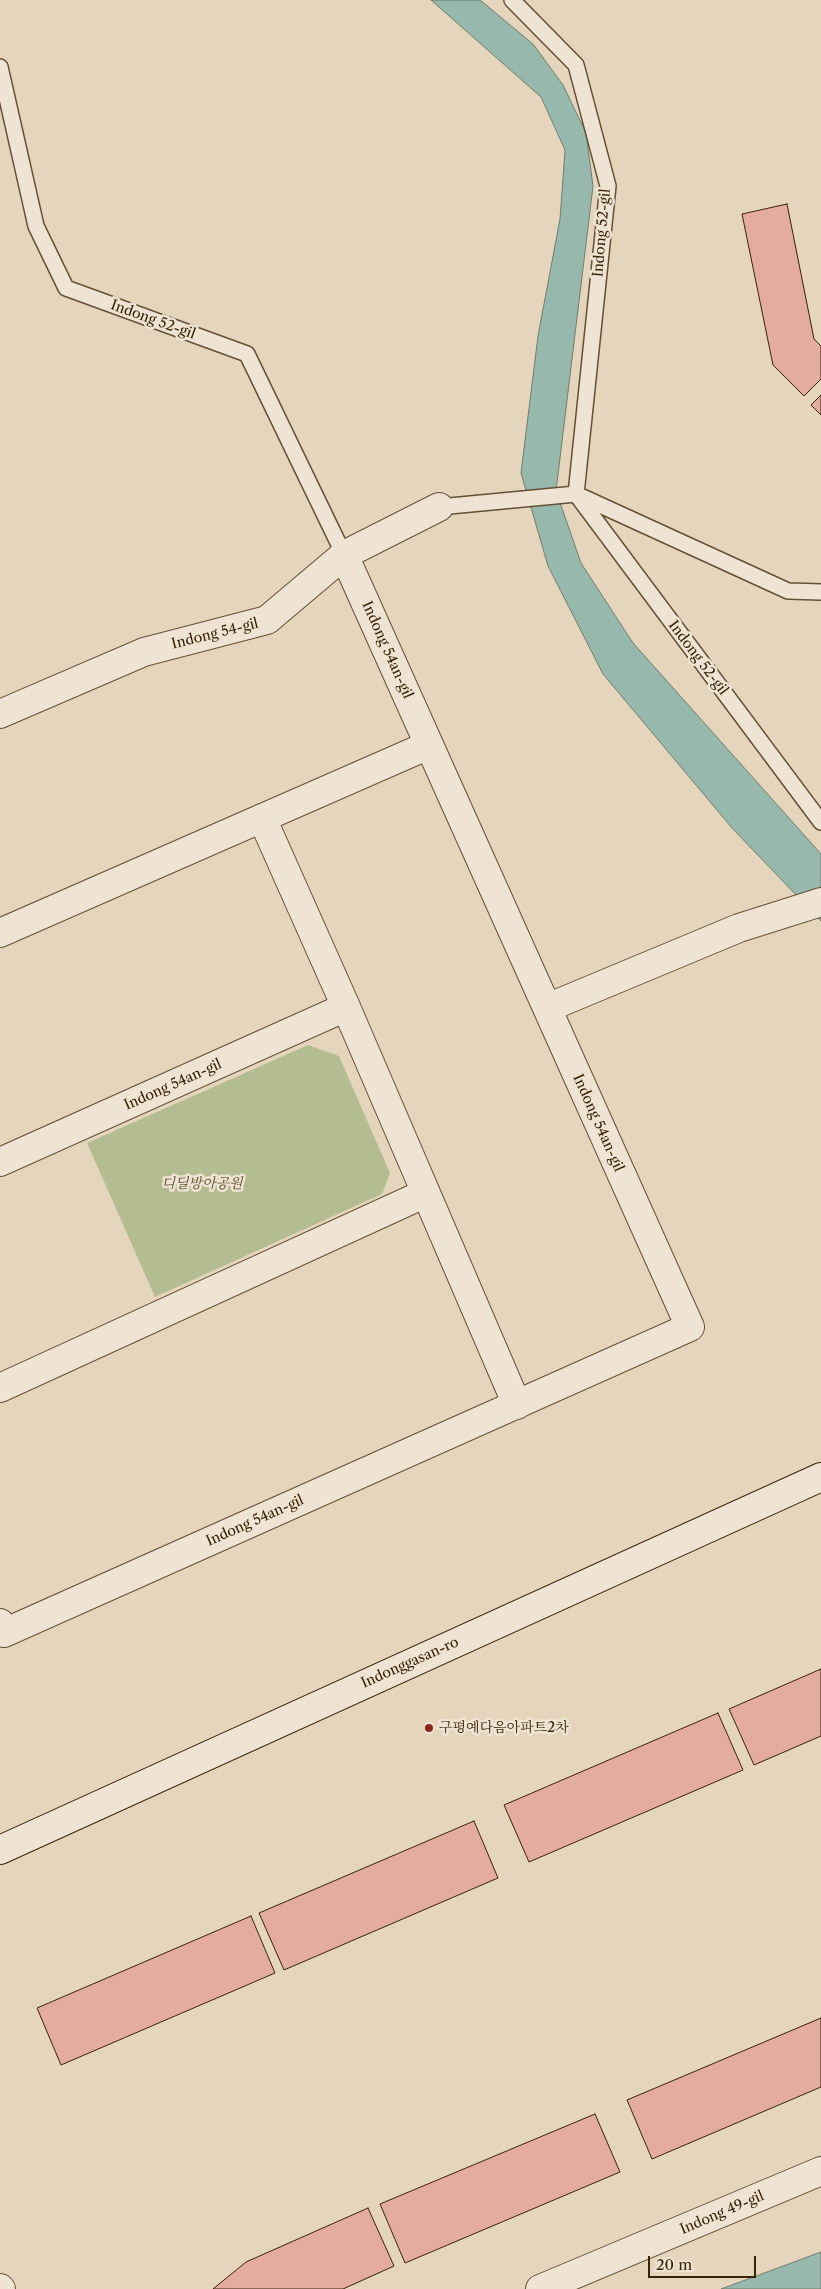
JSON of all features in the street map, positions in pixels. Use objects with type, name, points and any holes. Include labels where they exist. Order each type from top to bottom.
[{"type":"street","name":"Indong 54-gil","points":[[0,714],[144,652],[267,620],[344,555],[439,508]]},
{"type":"street","name":"Indong 54an-gil","points":[[0,1623],[4,1633],[690,1327],[344,555]]},
{"type":"street","points":[[0,933],[429,745]]},
{"type":"street","points":[[262,818],[346,1007],[517,1405]]},
{"type":"street","points":[[547,1008],[739,928],[821,902]]},
{"type":"street","name":"Indong 54an-gil","points":[[0,1162],[346,1007]]},
{"type":"street","points":[[0,1388],[426,1193]]},
{"type":"street","name":"Indonggasan-ro","points":[[0,1850],[821,1477]]},
{"type":"street","name":"Indong 49-gil","points":[[540,2289],[821,2171]]},
{"type":"lane","name":"Indong 52-gil","points":[[512,0],[576,66],[608,186],[576,494],[821,822]]},
{"type":"lane","name":"Indong 52-gil","points":[[0,67],[36,226],[66,288],[247,354],[344,555]]},
{"type":"lane","points":[[439,508],[576,494],[788,591],[821,592]]},
{"type":"green space","name":"디딜방아공원","points":[[308,1045],[339,1056],[390,1173],[382,1194],[155,1297],[87,1143]]},
{"type":"water","points":[[431,0],[480,0],[533,44],[563,85],[586,133],[593,186],[556,491],[581,563],[633,643],[821,854],[821,921],[732,828],[603,674],[548,566],[521,473],[538,336],[560,219],[565,150],[541,97]]},
{"type":"water","points":[[821,2252],[821,2289],[721,2289]]},
{"type":"building","points":[[787,204],[814,339],[821,346],[821,379],[804,396],[773,365],[742,214]]},
{"type":"building","points":[[821,395],[821,415],[811,405]]},
{"type":"building","points":[[821,1669],[821,1736],[754,1765],[729,1709]]},
{"type":"building","points":[[718,1713],[743,1770],[529,1862],[504,1805]]},
{"type":"building","points":[[474,1821],[498,1878],[284,1970],[259,1913]]},
{"type":"building","points":[[251,1916],[275,1973],[61,2065],[37,2008]]},
{"type":"building","points":[[821,2018],[821,2087],[652,2159],[627,2100]]},
{"type":"building","points":[[595,2114],[620,2172],[405,2263],[380,2204]]},
{"type":"building","points":[[368,2208],[394,2266],[343,2289],[213,2289],[246,2262]]},
{"type":"place","name":"구평예다음아파트2차","points":[[429,1728]]}]
